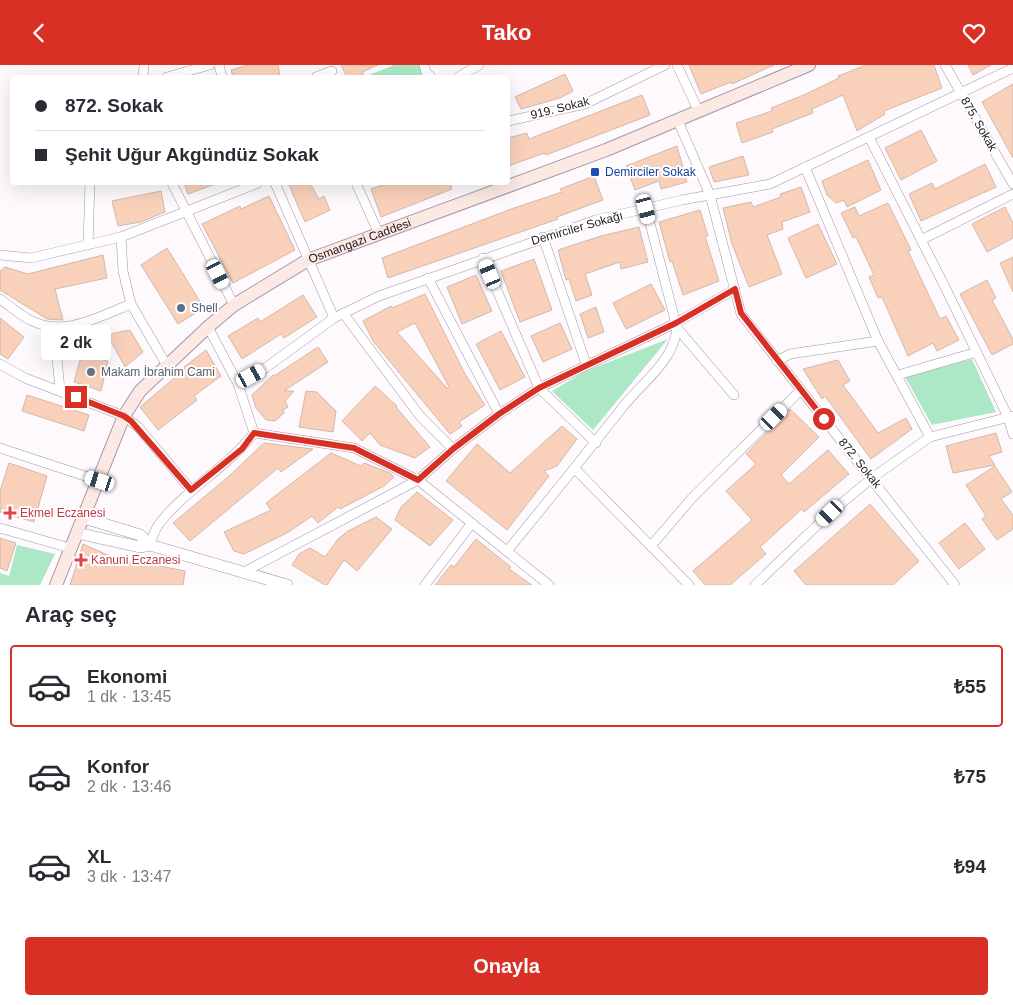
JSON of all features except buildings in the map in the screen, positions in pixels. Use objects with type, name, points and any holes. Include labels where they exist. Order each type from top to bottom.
[{"type":"main road","name":"Osmangazi Caddesi","points":[[510,181],[678,121],[809,65]]},
{"type":"main road","name":"Osmangazi Caddesi","points":[[56,585],[70,548],[100,481],[124,416],[140,391],[166,364],[234,305],[308,260],[379,234],[492,187]]},
{"type":"street","points":[[174,75],[210,65]]},
{"type":"street","points":[[462,75],[479,65]]},
{"type":"street","name":"919. Sokak","points":[[510,121],[585,104],[665,65]]},
{"type":"street","points":[[677,65],[699,112]]},
{"type":"street","name":"875. Sokak","points":[[946,65],[1013,183]]},
{"type":"street","name":"Demirciler Sokağı","points":[[238,384],[264,369],[334,318],[379,295],[596,220],[770,184],[1013,68]]},
{"type":"street","name":"872. Sokak","points":[[678,121],[710,195],[741,313],[776,361],[872,478],[955,585]]},
{"type":"street","points":[[869,137],[1011,417],[1013,434]]},
{"type":"street","points":[[805,167],[834,241],[878,341],[930,437]]},
{"type":"street","points":[[88,245],[90,185]]},
{"type":"street","points":[[173,185],[234,305]]},
{"type":"street","points":[[276,185],[334,318]]},
{"type":"street","points":[[357,185],[379,234]]},
{"type":"street","points":[[0,255],[31,258],[121,237],[186,212],[241,186]]},
{"type":"street","points":[[921,240],[1013,194]]},
{"type":"street","points":[[508,551],[596,443],[623,406],[661,365],[676,342],[677,326],[646,209]]},
{"type":"street","points":[[121,237],[123,271],[131,304],[166,364]]},
{"type":"street","points":[[543,237],[586,364]]},
{"type":"street","points":[[483,258],[539,388],[547,398],[596,443]]},
{"type":"street","points":[[428,278],[499,414]]},
{"type":"street","points":[[244,572],[418,480],[453,449],[499,414],[539,388],[586,364],[677,326],[735,289]]},
{"type":"street","points":[[0,299],[31,321],[54,328],[88,321],[131,304]]},
{"type":"street","points":[[343,313],[420,416],[453,449]]},
{"type":"street","points":[[677,326],[734,395]]},
{"type":"street","points":[[208,327],[238,384],[254,433]]},
{"type":"street","points":[[54,328],[60,390]]},
{"type":"street","points":[[776,361],[790,354],[878,341]]},
{"type":"street","points":[[898,375],[977,351]]},
{"type":"street","points":[[0,364],[25,378],[124,416],[138,427],[191,490]]},
{"type":"street","points":[[651,546],[692,497],[800,390]]},
{"type":"street","points":[[755,585],[830,513],[872,478],[930,437],[1011,417]]},
{"type":"street","points":[[254,433],[354,448],[418,480],[549,585]]},
{"type":"street","points":[[150,545],[158,525],[191,490],[242,449],[254,433]]},
{"type":"street","points":[[1,452],[100,481]]},
{"type":"street","points":[[575,469],[689,585]]},
{"type":"street","points":[[84,518],[140,535],[150,545]]},
{"type":"street","points":[[425,585],[472,523]]},
{"type":"street","points":[[0,528],[70,548]]},
{"type":"street","points":[[77,533],[140,547],[150,545],[287,585]]},
{"type":"green space","points":[[394,65],[419,65],[423,75],[369,75]]},
{"type":"green space","points":[[668,339],[593,430],[552,391],[586,371]]},
{"type":"green space","points":[[972,359],[996,412],[932,425],[905,377]]},
{"type":"green space","points":[[17,545],[55,554],[40,585],[0,585],[0,573],[9,576]]},
{"type":"place","name":"Demirciler Sokak","points":[[595,172]]},
{"type":"place","name":"Shell","points":[[181,308]]},
{"type":"place","name":"Makam İbrahim Cami","points":[[91,372]]},
{"type":"place","name":"Ekmel Eczanesi","points":[[10,513]]},
{"type":"place","name":"Kanuni Eczanesi","points":[[81,560]]},
{"type":"route","points":[[76,397],[124,416],[131,421],[191,490],[242,449],[254,433],[354,448],[418,480],[453,449],[499,414],[539,388],[586,364],[676,323],[735,289],[741,313],[776,361],[824,419]]}]
